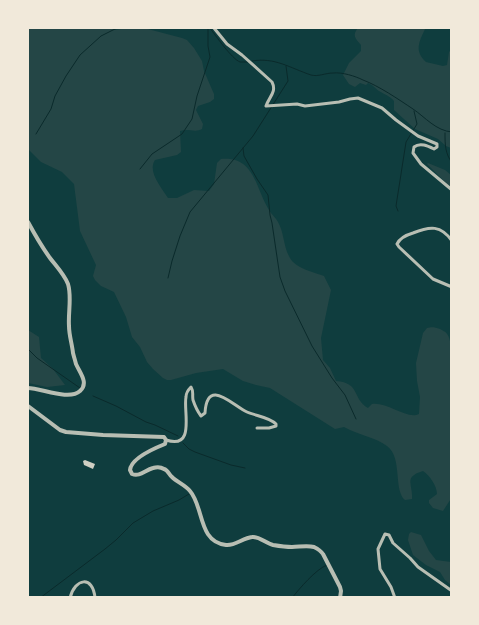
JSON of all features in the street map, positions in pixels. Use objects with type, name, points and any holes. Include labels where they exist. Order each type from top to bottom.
[{"type":"street","points":[[214,28],[227,44],[272,82],[274,93],[266,106],[297,104],[305,106],[358,98],[382,108],[418,136],[437,144],[438,147],[434,149],[417,145],[413,149],[413,153],[421,164],[452,190]]},
{"type":"street","points":[[28,222],[68,285],[70,293],[69,327],[75,362],[84,383],[79,393],[74,395],[28,388]]},
{"type":"street","points":[[452,242],[439,229],[426,228],[405,236],[397,244],[399,248],[433,278],[452,287]]},
{"type":"street","points":[[28,406],[60,430],[66,432],[163,437],[173,443],[185,434],[187,427],[186,395],[191,387],[194,391],[193,400],[201,416],[205,414],[205,406],[213,395],[228,399],[240,409],[276,424],[276,426],[269,428],[256,428]]},
{"type":"street","points":[[166,440],[165,444],[151,450],[132,463],[130,470],[132,474],[138,475],[152,468],[167,471],[174,479],[190,490],[195,498],[204,528],[217,542],[230,545],[250,537],[256,537],[268,544],[290,547],[308,546],[319,550],[324,554],[340,588],[340,598]]},
{"type":"street","points":[[395,598],[391,587],[380,569],[378,549],[385,534],[389,535],[393,543],[418,567],[452,591]]},
{"type":"street","points":[[70,598],[74,587],[79,582],[84,581],[90,583],[93,587],[95,598]]},
{"type":"shaded area","points":[[28,28],[110,28],[115,30],[144,28],[187,40],[202,61],[204,71],[214,94],[214,99],[198,106],[196,110],[203,124],[202,129],[197,131],[180,131],[181,152],[177,155],[155,160],[153,170],[156,180],[168,198],[177,198],[194,190],[209,191],[214,184],[217,163],[221,159],[232,159],[247,168],[269,210],[277,220],[290,258],[300,267],[324,276],[331,290],[321,338],[323,360],[330,368],[336,381],[344,382],[353,388],[363,404],[368,408],[372,404],[378,404],[409,415],[419,414],[420,397],[416,363],[423,333],[427,328],[432,327],[446,333],[449,337],[452,351],[452,497],[443,511],[433,508],[429,503],[429,500],[437,494],[437,491],[433,481],[423,471],[417,473],[411,479],[412,499],[405,500],[399,489],[395,458],[387,446],[344,427],[335,429],[270,388],[243,381],[223,369],[167,380],[153,369],[132,337],[126,317],[114,292],[101,286],[93,276],[96,265],[80,231],[74,184],[62,172],[41,162],[28,149]]},
{"type":"shaded area","points":[[358,28],[436,28],[425,29],[419,50],[426,62],[443,66],[447,65],[451,50],[451,148],[438,139],[415,129],[394,110],[394,101],[389,96],[368,83],[366,85],[360,83],[355,87],[349,84],[343,75],[349,63],[361,51],[361,45],[355,35]]},
{"type":"shaded area","points":[[427,164],[445,170],[451,175],[451,188]]},
{"type":"shaded area","points":[[28,330],[39,337],[41,358],[53,369],[65,385],[47,387],[28,383]]},
{"type":"shaded area","points":[[411,532],[421,535],[436,560],[451,562],[451,585],[440,572],[426,565],[413,555],[408,540]]},
{"type":"building","points":[[83,461],[95,464],[93,469],[84,465]]},
{"type":"waterway","points":[[36,134],[51,109],[55,96],[66,76],[80,55],[101,36],[117,28]]},
{"type":"waterway","points":[[140,169],[152,154],[182,134],[192,119],[197,96],[210,57],[208,28]]},
{"type":"waterway","points":[[210,28],[237,60],[248,62]]},
{"type":"waterway","points":[[252,61],[275,62],[311,75],[337,73],[356,77],[388,93],[441,129],[452,132]]},
{"type":"waterway","points":[[168,278],[180,236],[190,212],[253,136],[288,81],[286,66]]},
{"type":"waterway","points":[[398,211],[396,206],[406,142],[417,124],[414,111]]},
{"type":"waterway","points":[[445,133],[446,149],[452,163]]},
{"type":"waterway","points":[[243,148],[244,156],[268,195],[280,277],[285,291],[312,346],[345,395],[356,419]]},
{"type":"waterway","points":[[28,349],[37,358],[80,388]]},
{"type":"waterway","points":[[93,396],[178,436]]},
{"type":"waterway","points":[[183,443],[195,452],[245,468]]},
{"type":"waterway","points":[[40,598],[105,549],[133,523],[189,494]]},
{"type":"waterway","points":[[292,598],[313,575],[327,565]]}]
